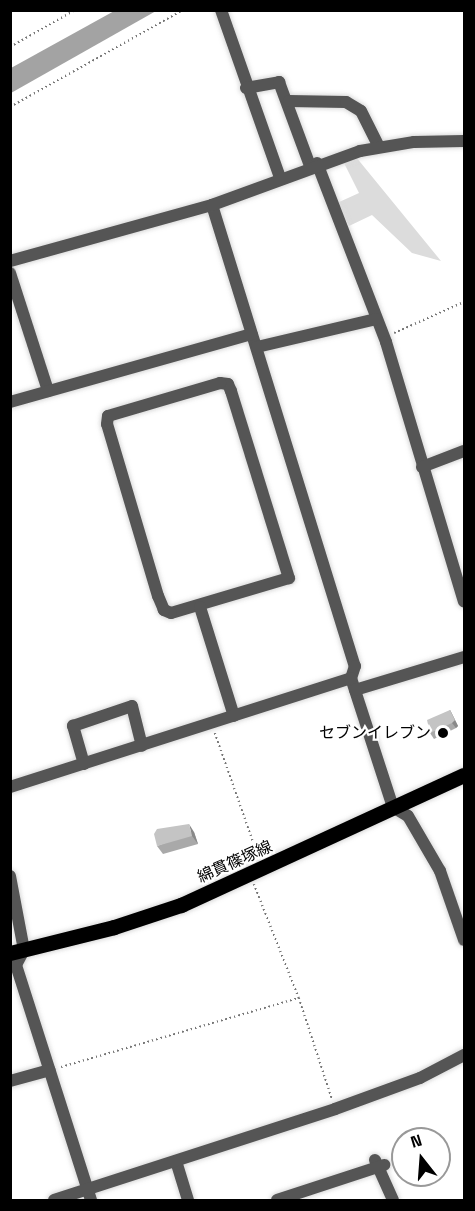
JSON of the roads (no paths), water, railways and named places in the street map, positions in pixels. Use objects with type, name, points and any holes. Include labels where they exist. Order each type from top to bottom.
[{"type":"main road","name":"綿貫篠塚線","points":[[17,951],[147,916],[257,872],[465,775]]},
{"type":"street","points":[[220,10],[280,178]]},
{"type":"street","points":[[246,88],[279,82],[289,101],[384,337],[465,602]]},
{"type":"street","points":[[289,101],[346,102],[361,111],[379,147]]},
{"type":"street","points":[[10,261],[212,205],[314,165],[379,147],[464,142]]},
{"type":"street","points":[[212,205],[355,666],[353,684],[393,807],[408,816],[440,871],[465,940]]},
{"type":"street","points":[[10,273],[48,390]]},
{"type":"street","points":[[257,347],[376,319]]},
{"type":"street","points":[[10,402],[252,334]]},
{"type":"street","points":[[228,384],[289,578],[200,607],[171,613],[164,610],[107,424],[108,416],[115,411],[228,384]]},
{"type":"street","points":[[422,467],[465,451]]},
{"type":"street","points":[[200,607],[234,716]]},
{"type":"street","points":[[10,787],[234,716],[465,657]]},
{"type":"street","points":[[84,764],[74,726],[132,706],[142,746]]},
{"type":"street","points":[[10,876],[17,951],[16,965],[89,1195]]},
{"type":"street","points":[[54,1200],[89,1195],[176,1161],[334,1109],[420,1078],[465,1055]]},
{"type":"street","points":[[10,1081],[50,1070]]},
{"type":"street","points":[[176,1161],[188,1200]]},
{"type":"street","points":[[277,1200],[379,1164],[393,1200]]},
{"type":"place","name":"セブンイレブン","points":[[443,733]]}]
